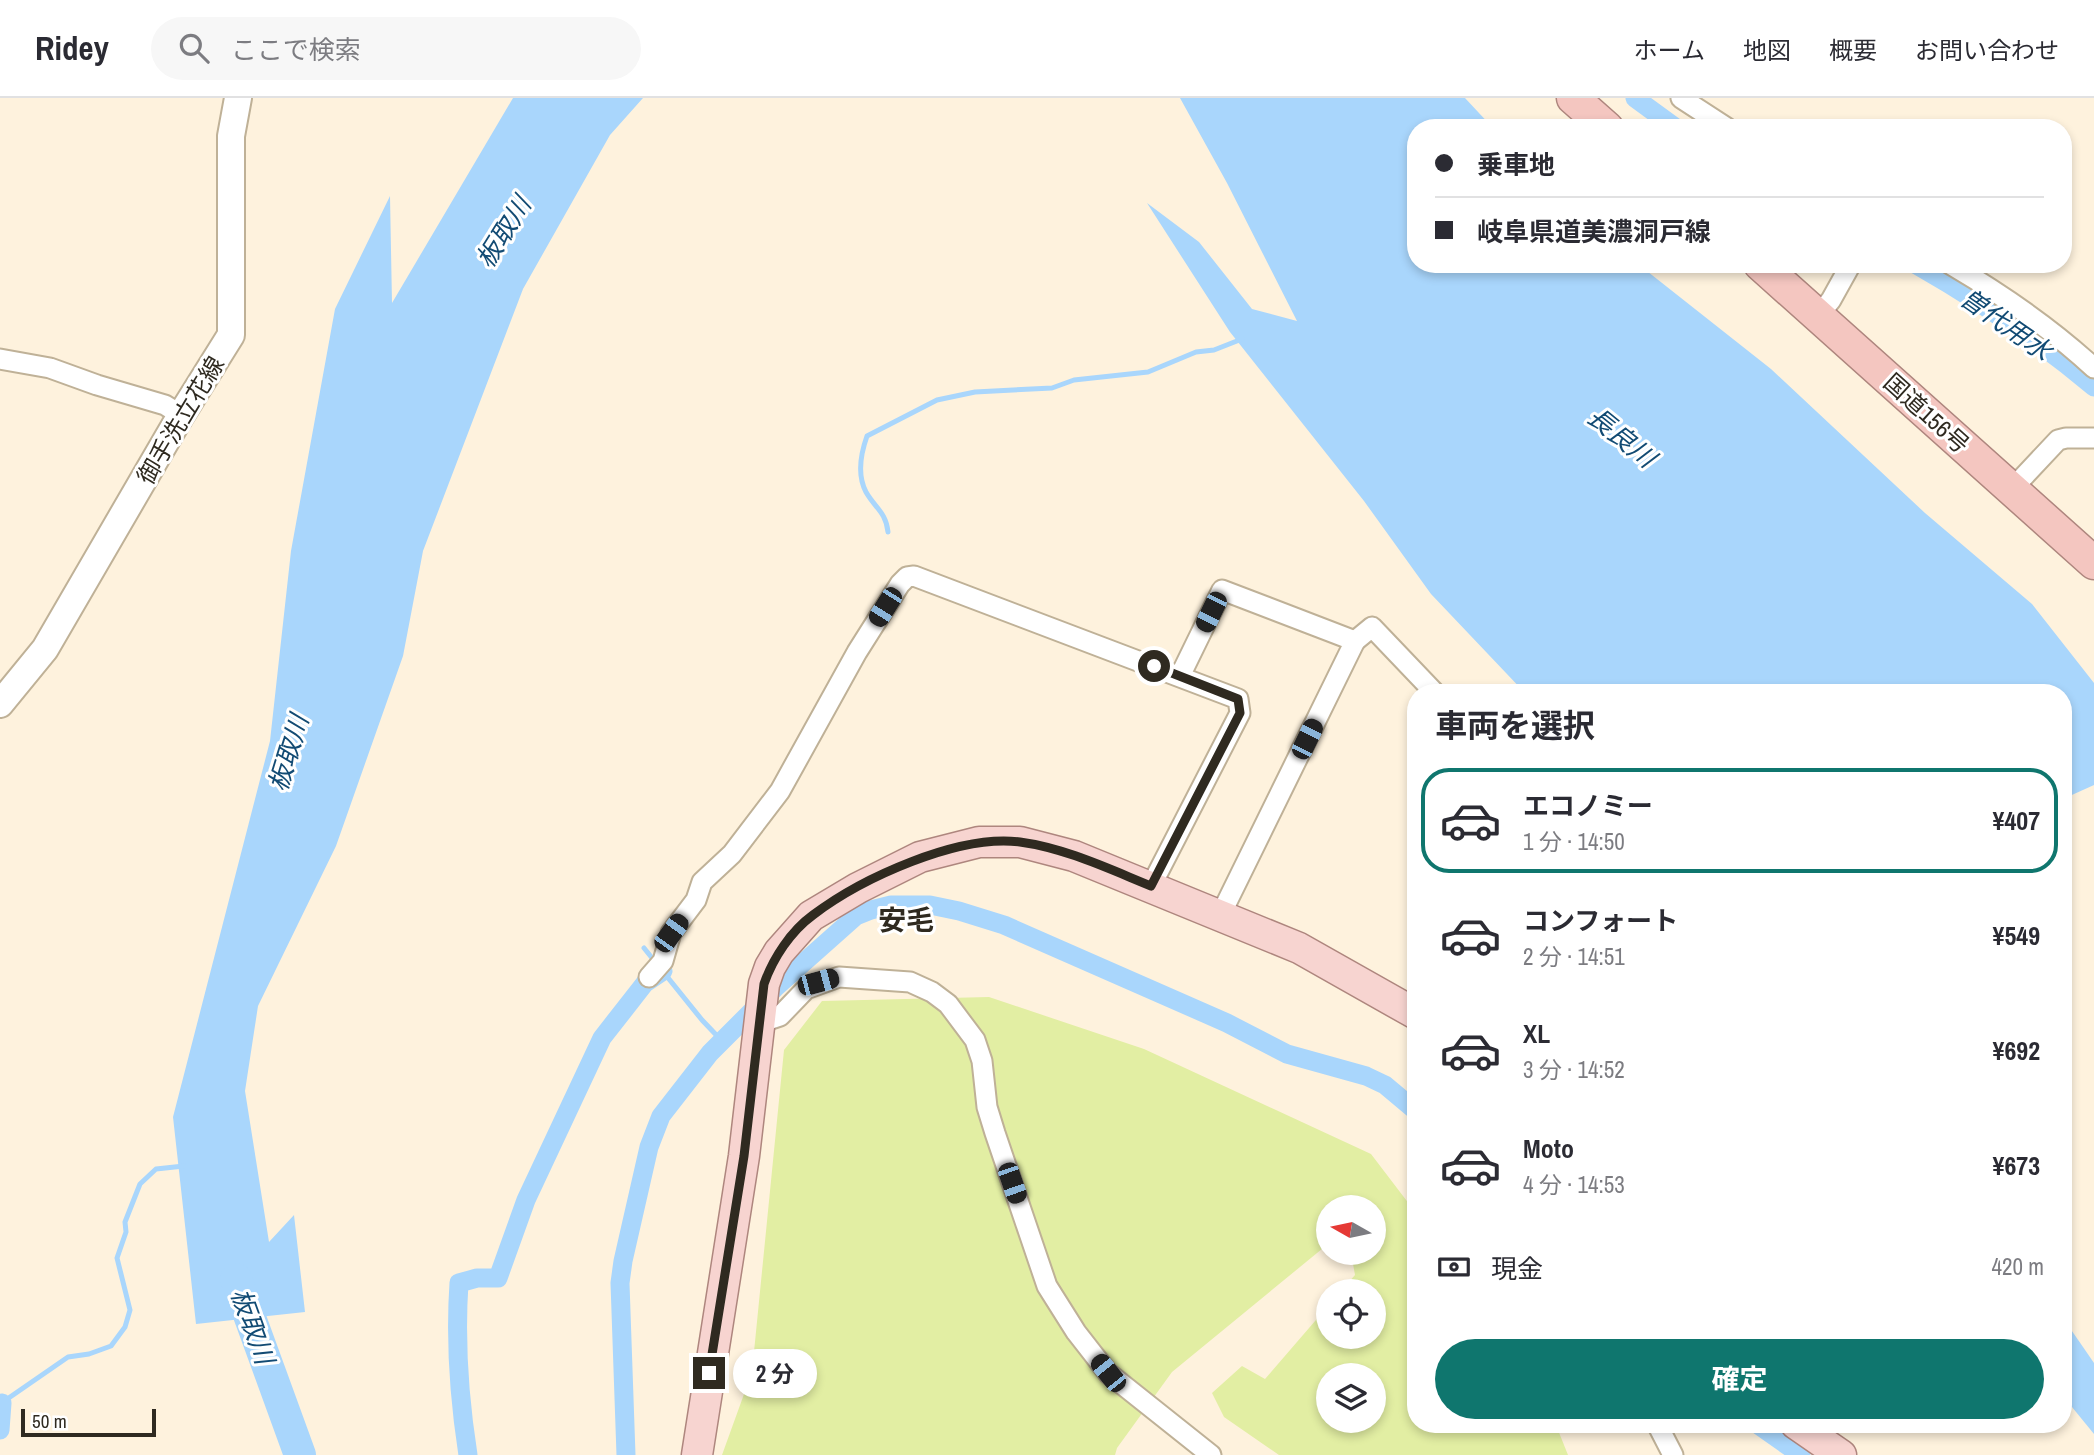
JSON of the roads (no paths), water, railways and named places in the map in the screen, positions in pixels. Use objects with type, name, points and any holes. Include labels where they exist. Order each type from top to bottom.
[{"type":"highway","points":[[1573,98],[1597,119]]},
{"type":"highway","name":"国道156号","points":[[1770,273],[2094,563]]},
{"type":"main road","name":"御手洗立花線","points":[[0,704],[45,649],[181,415],[231,335],[231,136],[238,98]]},
{"type":"main road","points":[[697,1455],[744,1156],[764,984],[779,952],[811,916],[858,888],[920,857],[979,842],[1020,842],[1074,856],[1221,914],[1299,948],[1407,1009]]},
{"type":"main road","points":[[1809,1433],[1841,1455]]},
{"type":"street","points":[[1681,98],[1713,119]]},
{"type":"street","points":[[1818,316],[1831,300],[1846,273]]},
{"type":"street","points":[[1966,273],[1994,289],[2066,342],[2094,368]]},
{"type":"street","points":[[0,359],[50,368],[97,386],[165,405],[181,415]]},
{"type":"street","points":[[2012,489],[2058,440],[2094,438]]},
{"type":"street","points":[[649,977],[663,961],[671,933],[696,900],[702,882],[732,854],[780,791],[857,653],[907,577],[921,577],[1238,699],[1240,713],[1151,886]]},
{"type":"street","points":[[1181,676],[1222,590],[1355,641]]},
{"type":"street","points":[[1221,914],[1355,641],[1372,626],[1427,684]]},
{"type":"street","points":[[760,1019],[780,1016],[806,989],[839,977],[910,982],[932,992],[948,1004],[975,1040],[982,1061],[987,1107],[1047,1286],[1076,1332],[1108,1373],[1211,1455]]},
{"type":"street","points":[[1662,1433],[1673,1455]]},
{"type":"water","points":[[513,98],[643,98],[610,135],[523,289],[423,551],[403,656],[336,846],[258,1006],[245,1091],[269,1242],[294,1215],[305,1312],[196,1324],[173,1117],[270,741],[291,551],[335,309],[390,196],[392,303]]},
{"type":"water","name":"長良川","points":[[1180,98],[1465,98],[1485,119],[1407,119],[1407,273],[1649,273],[1771,369],[1925,513],[2032,604],[2094,683],[2094,785],[2072,795],[2072,684],[1516,684],[1431,594],[1364,501],[1230,332],[1147,203],[1199,242],[1252,309],[1297,321],[1227,183]]},
{"type":"water","points":[[2072,1331],[2094,1363],[2094,1434],[2072,1407]]},
{"type":"waterway","name":"曽代用水","points":[[1635,98],[1664,119]]},
{"type":"waterway","name":"曽代用水","points":[[1930,273],[2007,321],[2094,387]]},
{"type":"waterway","points":[[888,532],[880,510],[863,485],[862,457],[867,436],[937,400],[975,392],[1052,388],[1074,380],[1148,372],[1196,352],[1214,350],[1242,339]]},
{"type":"waterway","points":[[626,1455],[620,1283],[649,1147],[661,1116],[710,1053],[775,988],[856,916],[891,905],[930,905],[1004,925],[1227,1023],[1287,1054],[1366,1076],[1385,1085],[1407,1103]]},
{"type":"waterway","points":[[644,948],[722,1041]]},
{"type":"waterway","points":[[468,1455],[459,1369],[459,1283],[477,1278],[498,1278],[526,1200],[602,1038],[645,983],[663,971]]},
{"type":"waterway","points":[[0,1404],[68,1357],[89,1354],[111,1346],[125,1327],[130,1310],[117,1258],[126,1232],[125,1222],[140,1184],[156,1169],[184,1166]]},
{"type":"waterway","name":"板取川","points":[[236,1279],[300,1455]]},
{"type":"waterway","points":[[0,1430],[2,1403]]},
{"type":"waterway","points":[[1770,1433],[1801,1455]]},
{"type":"district","name":"安毛","points":[[906,920]]}]
